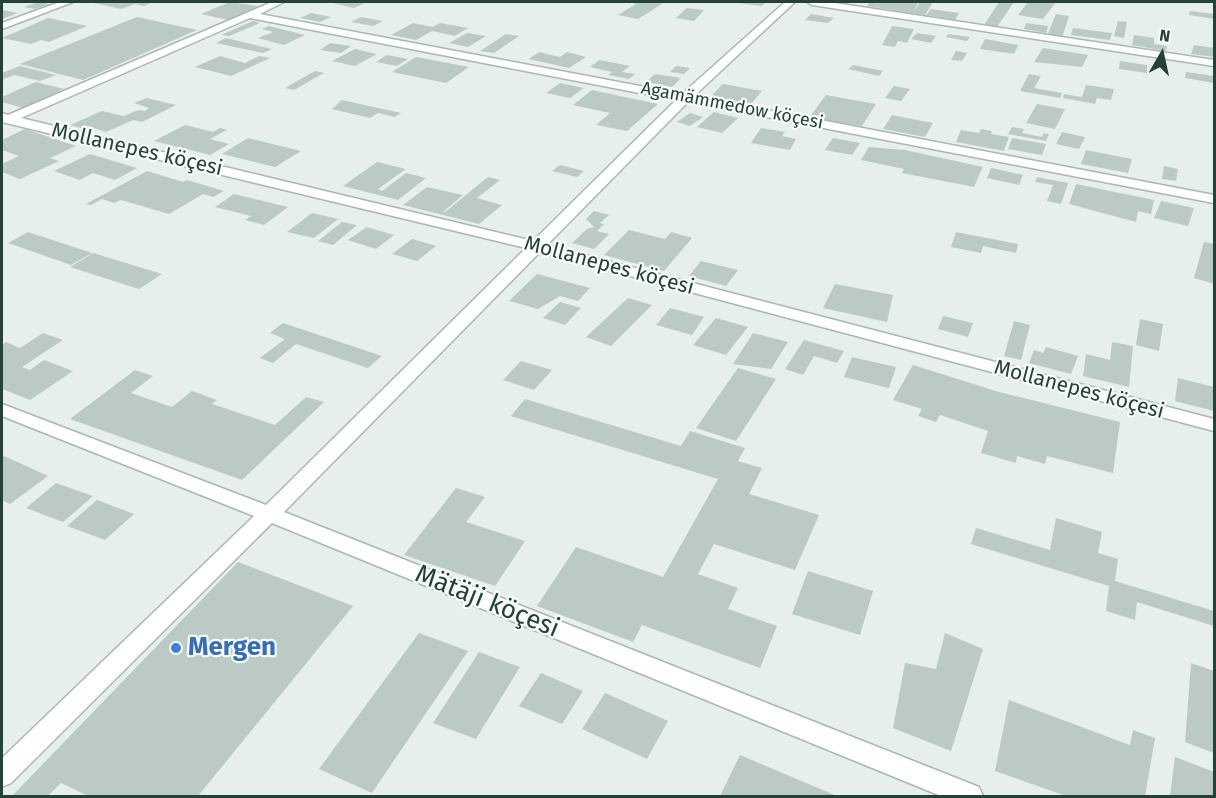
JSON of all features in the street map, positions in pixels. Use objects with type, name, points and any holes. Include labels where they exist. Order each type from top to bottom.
[{"type":"street","points":[[2,26],[68,2]]},
{"type":"street","points":[[4,120],[279,2]]},
{"type":"street","points":[[2,775],[269,514],[686,97],[790,2]]},
{"type":"street","points":[[812,2],[1215,63]]},
{"type":"street","name":"Agamämmedow köçesi","points":[[249,15],[1215,199]]},
{"type":"street","name":"Mollanepes köçesi","points":[[4,120],[535,246],[1215,425]]},
{"type":"street","name":"Mätäji köçesi","points":[[2,410],[269,514],[970,796]]},
{"type":"building","points":[[39,2],[50,4],[35,9],[24,7]]},
{"type":"building","points":[[89,2],[151,3],[144,6],[135,4],[121,9]]},
{"type":"building","points":[[230,2],[258,6],[229,20],[201,14]]},
{"type":"building","points":[[329,2],[367,2],[354,8]]},
{"type":"building","points":[[630,2],[665,2],[638,19],[618,15],[636,4]]},
{"type":"building","points":[[729,2],[767,2],[761,6]]},
{"type":"building","points":[[870,2],[918,2],[914,11],[920,2],[933,2],[925,15],[867,6]]},
{"type":"building","points":[[999,2],[1014,2],[997,27],[984,25]]},
{"type":"building","points":[[1028,2],[1056,2],[1043,19],[1018,15]]},
{"type":"building","points":[[687,8],[704,10],[694,21],[676,18]]},
{"type":"building","points":[[931,9],[959,13],[955,20],[926,15]]},
{"type":"building","points":[[2,10],[18,13],[2,19]]},
{"type":"building","points":[[1190,11],[1214,14],[1214,19],[1189,15]]},
{"type":"building","points":[[311,13],[331,17],[320,22],[300,18]]},
{"type":"building","points":[[811,14],[834,18],[828,23],[805,20]]},
{"type":"building","points":[[1056,14],[1069,16],[1062,38],[1047,36]]},
{"type":"building","points":[[137,17],[197,30],[83,80],[20,64]]},
{"type":"building","points":[[361,17],[383,21],[373,26],[351,22]]},
{"type":"building","points":[[48,18],[87,26],[49,42],[41,40],[31,44],[2,38]]},
{"type":"building","points":[[253,21],[260,23],[229,36],[221,35]]},
{"type":"building","points":[[1118,21],[1127,22],[1124,38],[1114,36]]},
{"type":"building","points":[[413,23],[433,27],[440,23],[468,28],[455,36],[432,31],[416,40],[391,35]]},
{"type":"building","points":[[1026,23],[1048,26],[1046,33],[1024,29]]},
{"type":"building","points":[[269,26],[305,35],[284,45],[258,38],[273,32],[262,29]]},
{"type":"building","points":[[892,26],[914,29],[907,43],[898,41],[895,47],[882,45]]},
{"type":"building","points":[[1073,28],[1112,33],[1110,40],[1071,35]]},
{"type":"building","points":[[467,33],[486,36],[468,47],[449,43]]},
{"type":"building","points":[[917,33],[936,36],[931,43],[911,39]]},
{"type":"building","points":[[506,34],[519,36],[494,53],[480,51]]},
{"type":"building","points":[[948,34],[970,37],[967,41],[946,37]]},
{"type":"building","points":[[1134,35],[1154,38],[1154,44],[1167,46],[1166,51],[1132,45]]},
{"type":"building","points":[[226,38],[272,49],[263,53],[216,43]]},
{"type":"building","points":[[985,39],[1018,45],[1014,54],[980,49]]},
{"type":"building","points":[[330,43],[351,46],[341,53],[320,50]]},
{"type":"building","points":[[1194,45],[1214,48],[1214,57],[1191,54]]},
{"type":"building","points":[[1043,48],[1088,55],[1082,67],[1034,62]]},
{"type":"building","points":[[355,49],[377,54],[355,66],[332,61]]},
{"type":"building","points":[[956,51],[967,53],[962,61],[951,60]]},
{"type":"building","points":[[539,52],[560,57],[567,52],[586,57],[569,68],[529,59]]},
{"type":"building","points":[[387,55],[408,59],[397,66],[376,62]]},
{"type":"building","points":[[220,56],[245,63],[259,56],[270,58],[231,76],[195,67]]},
{"type":"building","points":[[416,57],[469,67],[446,83],[392,72]]},
{"type":"building","points":[[599,60],[630,66],[622,72],[635,74],[629,79],[608,75],[612,72],[590,67]]},
{"type":"building","points":[[1120,61],[1147,65],[1147,73],[1119,69]]},
{"type":"building","points":[[853,65],[883,71],[879,76],[848,69]]},
{"type":"building","points":[[20,66],[56,75],[40,81],[14,75],[2,80],[2,73]]},
{"type":"building","points":[[676,66],[690,68],[684,74],[670,72]]},
{"type":"building","points":[[315,71],[324,73],[294,90],[285,88]]},
{"type":"building","points":[[1186,72],[1214,76],[1214,83],[1185,78]]},
{"type":"building","points":[[655,74],[681,78],[672,87],[646,82]]},
{"type":"building","points":[[1029,74],[1041,76],[1034,88],[1062,93],[1060,98],[1020,91]]},
{"type":"building","points":[[36,82],[64,89],[23,108],[2,102],[2,97]]},
{"type":"building","points":[[560,83],[584,88],[570,98],[546,93]]},
{"type":"building","points":[[723,84],[762,91],[751,104],[711,96]]},
{"type":"building","points":[[1086,85],[1114,89],[1111,100],[1097,98],[1095,104],[1063,98],[1064,94],[1082,97]]},
{"type":"building","points":[[894,86],[910,89],[901,101],[885,98]]},
{"type":"building","points":[[592,90],[658,104],[627,131],[596,125],[610,113],[573,105]]},
{"type":"building","points":[[826,95],[876,104],[862,126],[809,118]]},
{"type":"building","points":[[147,98],[176,105],[142,122],[133,120],[106,132],[88,126],[81,128],[70,125],[102,111],[124,116],[138,110],[145,111],[149,108],[134,103]]},
{"type":"building","points":[[342,100],[401,113],[395,117],[378,113],[370,118],[332,109]]},
{"type":"building","points":[[1037,104],[1065,109],[1055,129],[1026,123]]},
{"type":"building","points":[[714,112],[738,118],[722,133],[697,127]]},
{"type":"building","points":[[690,113],[703,117],[690,126],[677,122]]},
{"type":"building","points":[[892,115],[933,123],[925,137],[883,129]]},
{"type":"building","points":[[185,125],[213,132],[220,128],[227,130],[210,139],[229,144],[210,155],[154,141]]},
{"type":"building","points":[[1012,127],[1024,129],[1022,133],[1042,137],[1044,133],[1049,134],[1046,141],[1008,134]]},
{"type":"building","points":[[761,128],[785,132],[782,136],[796,139],[790,150],[751,143]]},
{"type":"building","points":[[25,129],[76,146],[50,158],[59,161],[20,179],[2,172],[2,164],[19,156],[2,150],[2,140]]},
{"type":"building","points":[[981,129],[992,131],[991,134],[1009,137],[1004,151],[956,142],[961,130],[979,133]]},
{"type":"building","points":[[1062,132],[1085,137],[1079,149],[1056,144]]},
{"type":"building","points":[[248,138],[301,151],[275,167],[222,154]]},
{"type":"building","points":[[833,138],[860,143],[852,155],[825,150]]},
{"type":"building","points":[[1012,138],[1046,144],[1042,155],[1008,149]]},
{"type":"building","points":[[869,147],[905,150],[983,167],[974,187],[902,173],[904,169],[861,160]]},
{"type":"building","points":[[1086,150],[1132,159],[1128,173],[1081,164]]},
{"type":"building","points":[[90,154],[137,168],[115,180],[93,173],[80,180],[54,171]]},
{"type":"building","points":[[377,162],[406,169],[378,189],[382,191],[406,173],[426,178],[398,200],[343,186]]},
{"type":"building","points":[[560,165],[584,171],[577,177],[552,171]]},
{"type":"building","points":[[1164,166],[1178,169],[1176,181],[1162,179]]},
{"type":"building","points":[[991,168],[1023,175],[1019,185],[987,178]]},
{"type":"building","points":[[147,171],[224,191],[213,197],[203,194],[169,214],[121,200],[114,203],[102,199],[91,205],[86,204]]},
{"type":"building","points":[[488,177],[500,180],[477,198],[502,205],[479,224],[403,205],[427,187],[463,195],[443,212],[445,212]]},
{"type":"building","points":[[1037,177],[1068,183],[1061,204],[1047,201],[1053,185],[1035,182]]},
{"type":"building","points":[[1076,184],[1154,200],[1151,214],[1138,211],[1136,222],[1069,204]]},
{"type":"building","points":[[234,194],[288,207],[264,225],[245,220],[251,216],[215,207]]},
{"type":"building","points":[[1161,201],[1194,208],[1188,226],[1154,218]]},
{"type":"building","points":[[594,211],[609,215],[600,223],[604,224],[597,231],[609,234],[594,249],[572,243],[587,229],[594,227],[586,219]]},
{"type":"building","points":[[312,213],[338,219],[314,238],[287,232]]},
{"type":"building","points":[[342,222],[357,225],[333,245],[318,241]]},
{"type":"building","points":[[367,227],[394,235],[376,249],[348,240]]},
{"type":"building","points":[[629,230],[665,239],[671,232],[692,238],[664,271],[604,255]]},
{"type":"building","points":[[28,232],[92,253],[71,265],[8,243]]},
{"type":"building","points":[[956,232],[1018,244],[1016,253],[983,246],[981,253],[951,247]]},
{"type":"building","points":[[412,239],[436,246],[417,261],[392,254]]},
{"type":"building","points":[[1204,242],[1214,244],[1214,284],[1194,278]]},
{"type":"building","points":[[93,253],[162,274],[139,289],[70,267]]},
{"type":"building","points":[[701,261],[738,270],[726,286],[689,276]]},
{"type":"building","points":[[537,274],[590,288],[578,301],[560,296],[538,309],[509,301]]},
{"type":"building","points":[[835,284],[893,295],[887,322],[823,308]]},
{"type":"building","points":[[628,298],[652,305],[611,346],[586,337]]},
{"type":"building","points":[[560,302],[581,308],[565,325],[543,318]]},
{"type":"building","points":[[670,308],[704,317],[692,335],[656,325]]},
{"type":"building","points":[[943,316],[973,323],[968,337],[938,329]]},
{"type":"building","points":[[716,318],[748,327],[726,355],[693,345]]},
{"type":"building","points":[[1140,319],[1163,324],[1159,351],[1136,345]]},
{"type":"building","points":[[1014,321],[1030,325],[1021,360],[1004,356]]},
{"type":"building","points":[[283,323],[382,356],[368,368],[296,344],[273,363],[260,358],[285,339],[270,333]]},
{"type":"building","points":[[43,333],[63,340],[22,367],[30,370],[44,360],[73,371],[30,400],[2,389],[2,345],[6,342],[20,348]]},
{"type":"building","points":[[753,333],[788,342],[771,369],[733,364]]},
{"type":"building","points":[[804,340],[844,351],[837,363],[814,356],[803,375],[785,369]]},
{"type":"building","points":[[1112,342],[1133,346],[1129,387],[1083,376],[1086,354],[1110,360]]},
{"type":"building","points":[[1046,347],[1078,356],[1071,374],[1029,363],[1034,350],[1043,353]]},
{"type":"building","points":[[852,357],[896,367],[889,388],[844,377]]},
{"type":"building","points":[[521,361],[552,370],[534,390],[503,380]]},
{"type":"building","points":[[913,365],[999,392],[1120,422],[1113,473],[1047,456],[1045,464],[1017,456],[1016,463],[981,453],[988,431],[940,415],[936,422],[918,416],[922,409],[893,400]]},
{"type":"building","points":[[738,368],[776,379],[736,441],[696,428]]},
{"type":"building","points":[[135,370],[153,376],[131,393],[172,407],[192,391],[217,400],[212,404],[275,425],[306,397],[324,402],[242,480],[70,419]]},
{"type":"building","points":[[1178,378],[1214,387],[1214,411],[1175,401]]},
{"type":"building","points":[[525,399],[681,446],[690,431],[745,448],[738,461],[762,468],[749,494],[819,515],[795,570],[714,544],[698,574],[738,588],[728,609],[777,626],[760,668],[642,625],[633,642],[537,606],[576,547],[663,577],[718,479],[511,416]]},
{"type":"building","points":[[2,455],[48,476],[10,504],[2,500]]},
{"type":"building","points":[[56,483],[93,496],[63,522],[26,508]]},
{"type":"building","points":[[456,488],[485,497],[466,522],[525,541],[495,586],[404,555]]},
{"type":"building","points":[[97,500],[134,514],[105,540],[67,526]]},
{"type":"building","points":[[1056,518],[1102,532],[1098,553],[1118,559],[1115,581],[1214,611],[1214,626],[1137,602],[1135,620],[1106,611],[1109,586],[971,544],[976,528],[1050,550]]},
{"type":"building","points":[[238,562],[353,606],[198,796],[88,796],[61,783],[48,796],[12,796]]},
{"type":"building","points":[[808,571],[873,591],[860,635],[792,614]]},
{"type":"building","points":[[419,633],[468,651],[372,793],[319,769]]},
{"type":"building","points":[[945,633],[983,649],[951,751],[893,728],[905,663],[936,669]]},
{"type":"building","points":[[479,652],[520,667],[476,739],[433,723]]},
{"type":"building","points":[[1191,663],[1214,671],[1214,753],[1185,742]]},
{"type":"building","points":[[541,673],[583,691],[562,724],[519,706]]},
{"type":"building","points":[[605,693],[668,721],[647,759],[582,729]]},
{"type":"building","points":[[1009,700],[1130,745],[1133,730],[1155,738],[1145,796],[1066,796],[995,771]]},
{"type":"building","points":[[740,755],[837,796],[720,796]]},
{"type":"building","points":[[1175,757],[1214,772],[1214,796],[1170,796]]},
{"type":"place","name":"Mergen","points":[[176,648]]}]
